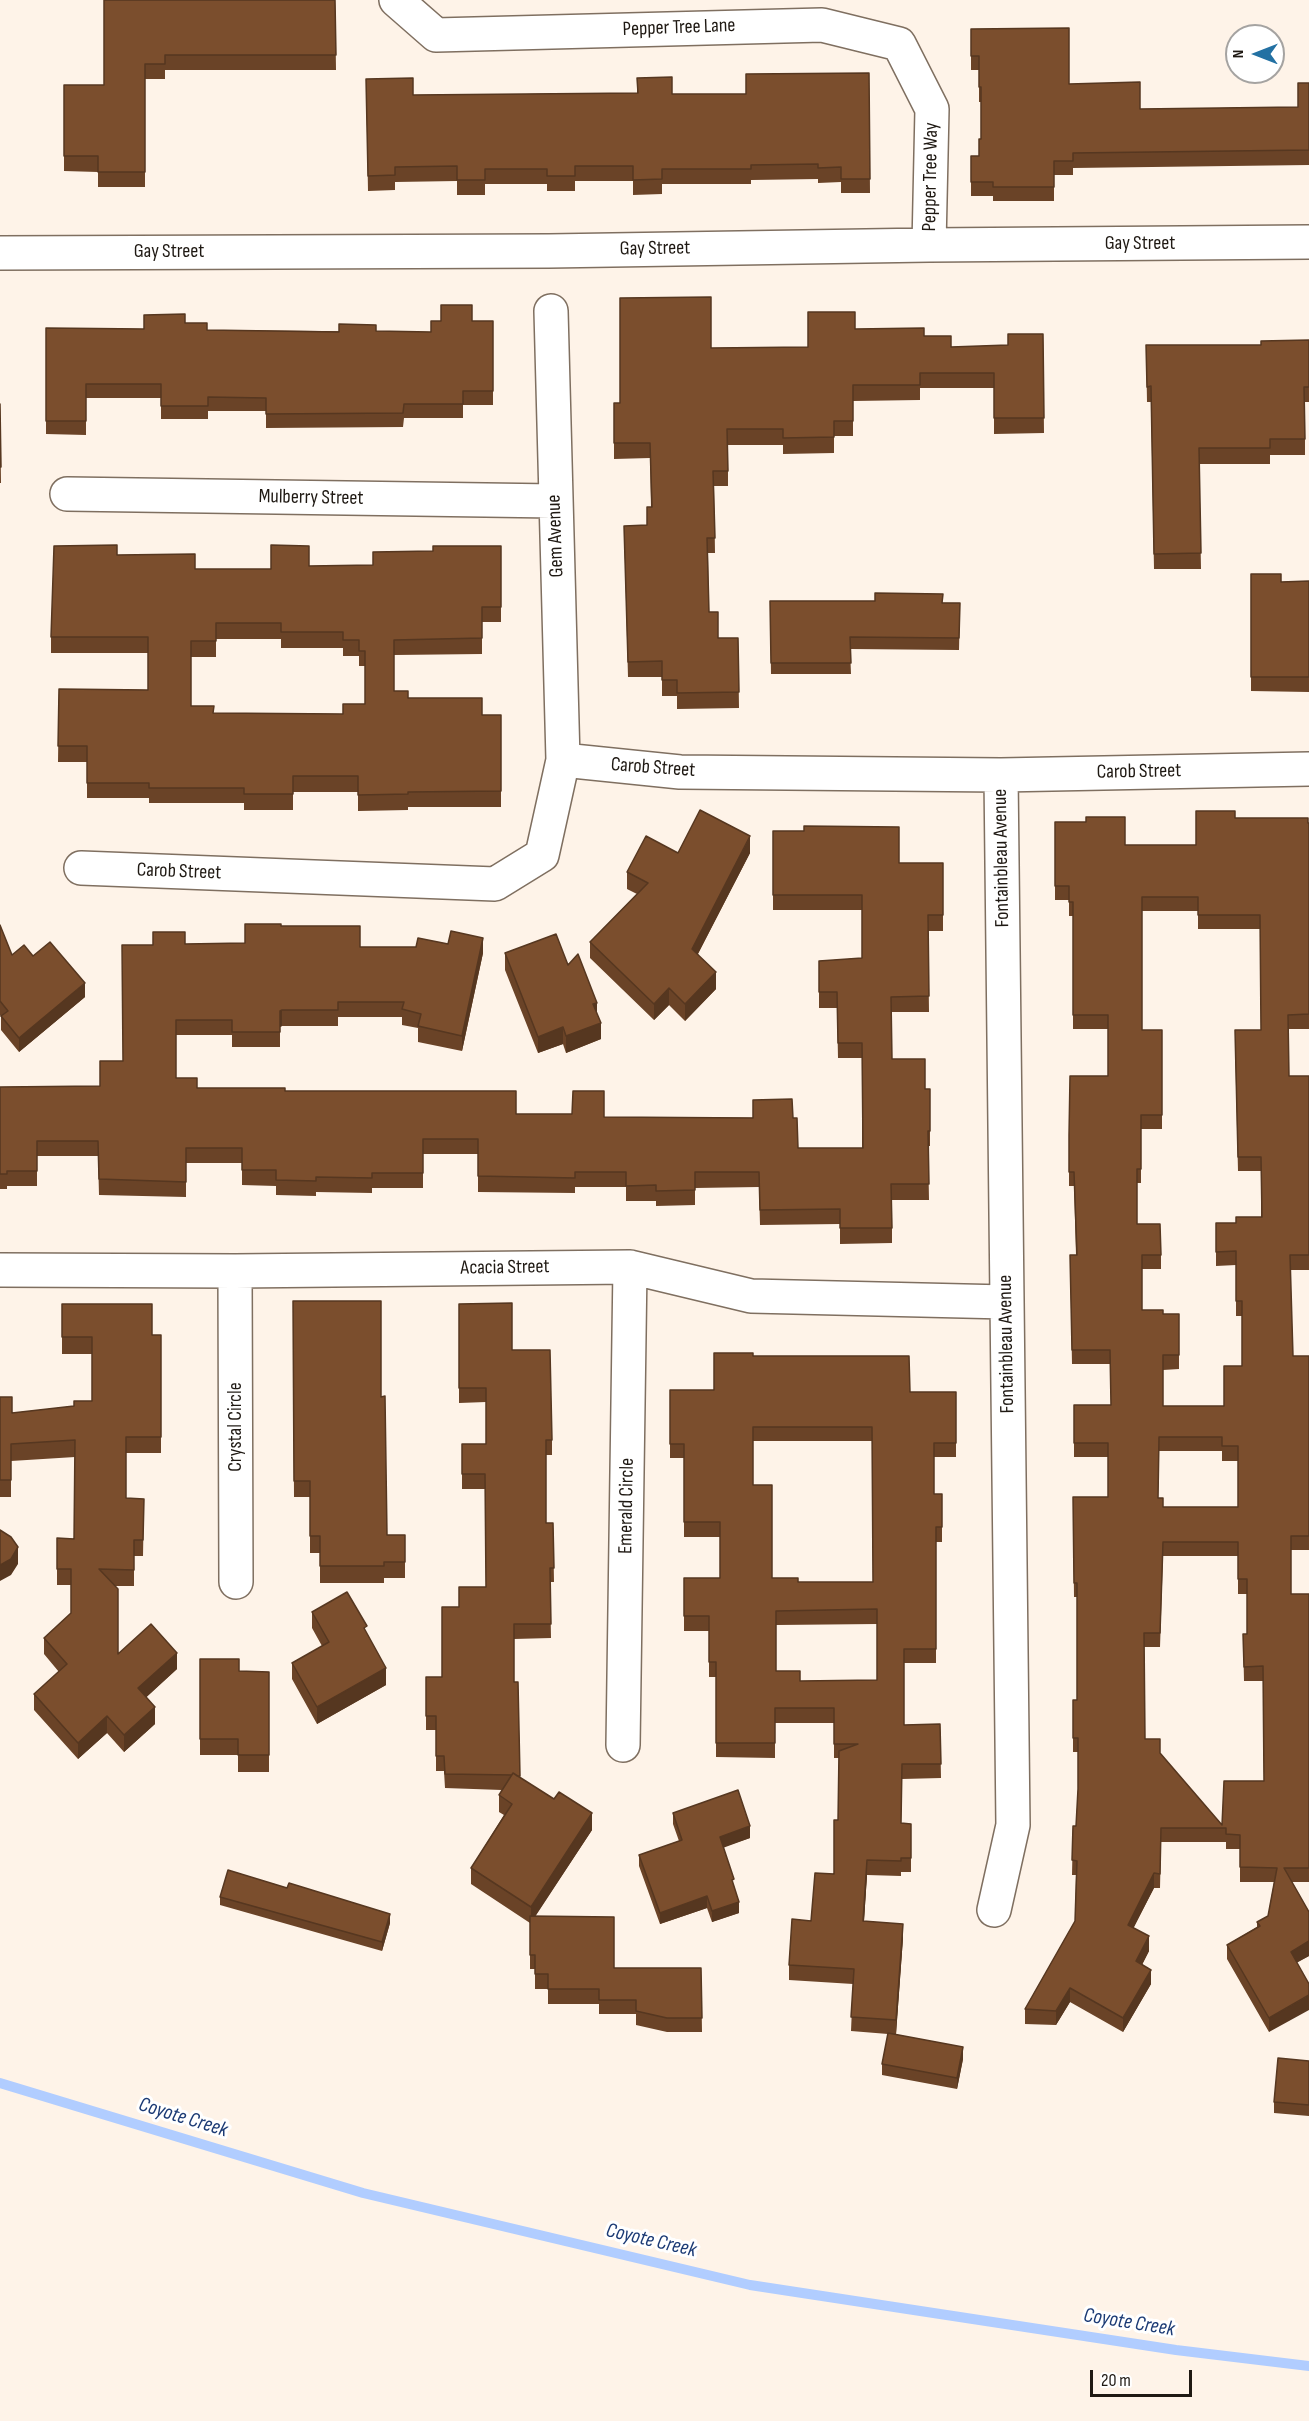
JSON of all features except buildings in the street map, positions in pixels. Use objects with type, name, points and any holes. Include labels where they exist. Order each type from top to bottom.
[{"type":"street","name":"Pepper Tree Lane","points":[[396,0],[436,35],[822,25],[899,44],[932,109]]},
{"type":"street","name":"Pepper Tree Way","points":[[929,245],[932,109]]},
{"type":"street","name":"Gay Street","points":[[0,252],[549,251],[929,245],[1309,243]]},
{"type":"street","name":"Gem Avenue","points":[[551,311],[563,760]]},
{"type":"street","name":"Mulberry Street","points":[[67,494],[555,501]]},
{"type":"street","name":"Carob Street","points":[[81,868],[495,884],[542,855],[563,760],[680,772],[1001,775],[1309,769]]},
{"type":"street","name":"Fontainbleau Avenue","points":[[994,1910],[1013,1825],[1001,775]]},
{"type":"street","name":"Acacia Street","points":[[0,1270],[235,1271],[630,1267],[751,1296],[1006,1302]]},
{"type":"street","name":"Emerald Circle","points":[[623,1745],[630,1267]]},
{"type":"street","name":"Crystal Circle","points":[[235,1271],[236,1582]]},
{"type":"waterway","name":"Coyote Creek","points":[[0,2083],[363,2193],[750,2285],[1176,2350],[1309,2366]]}]
